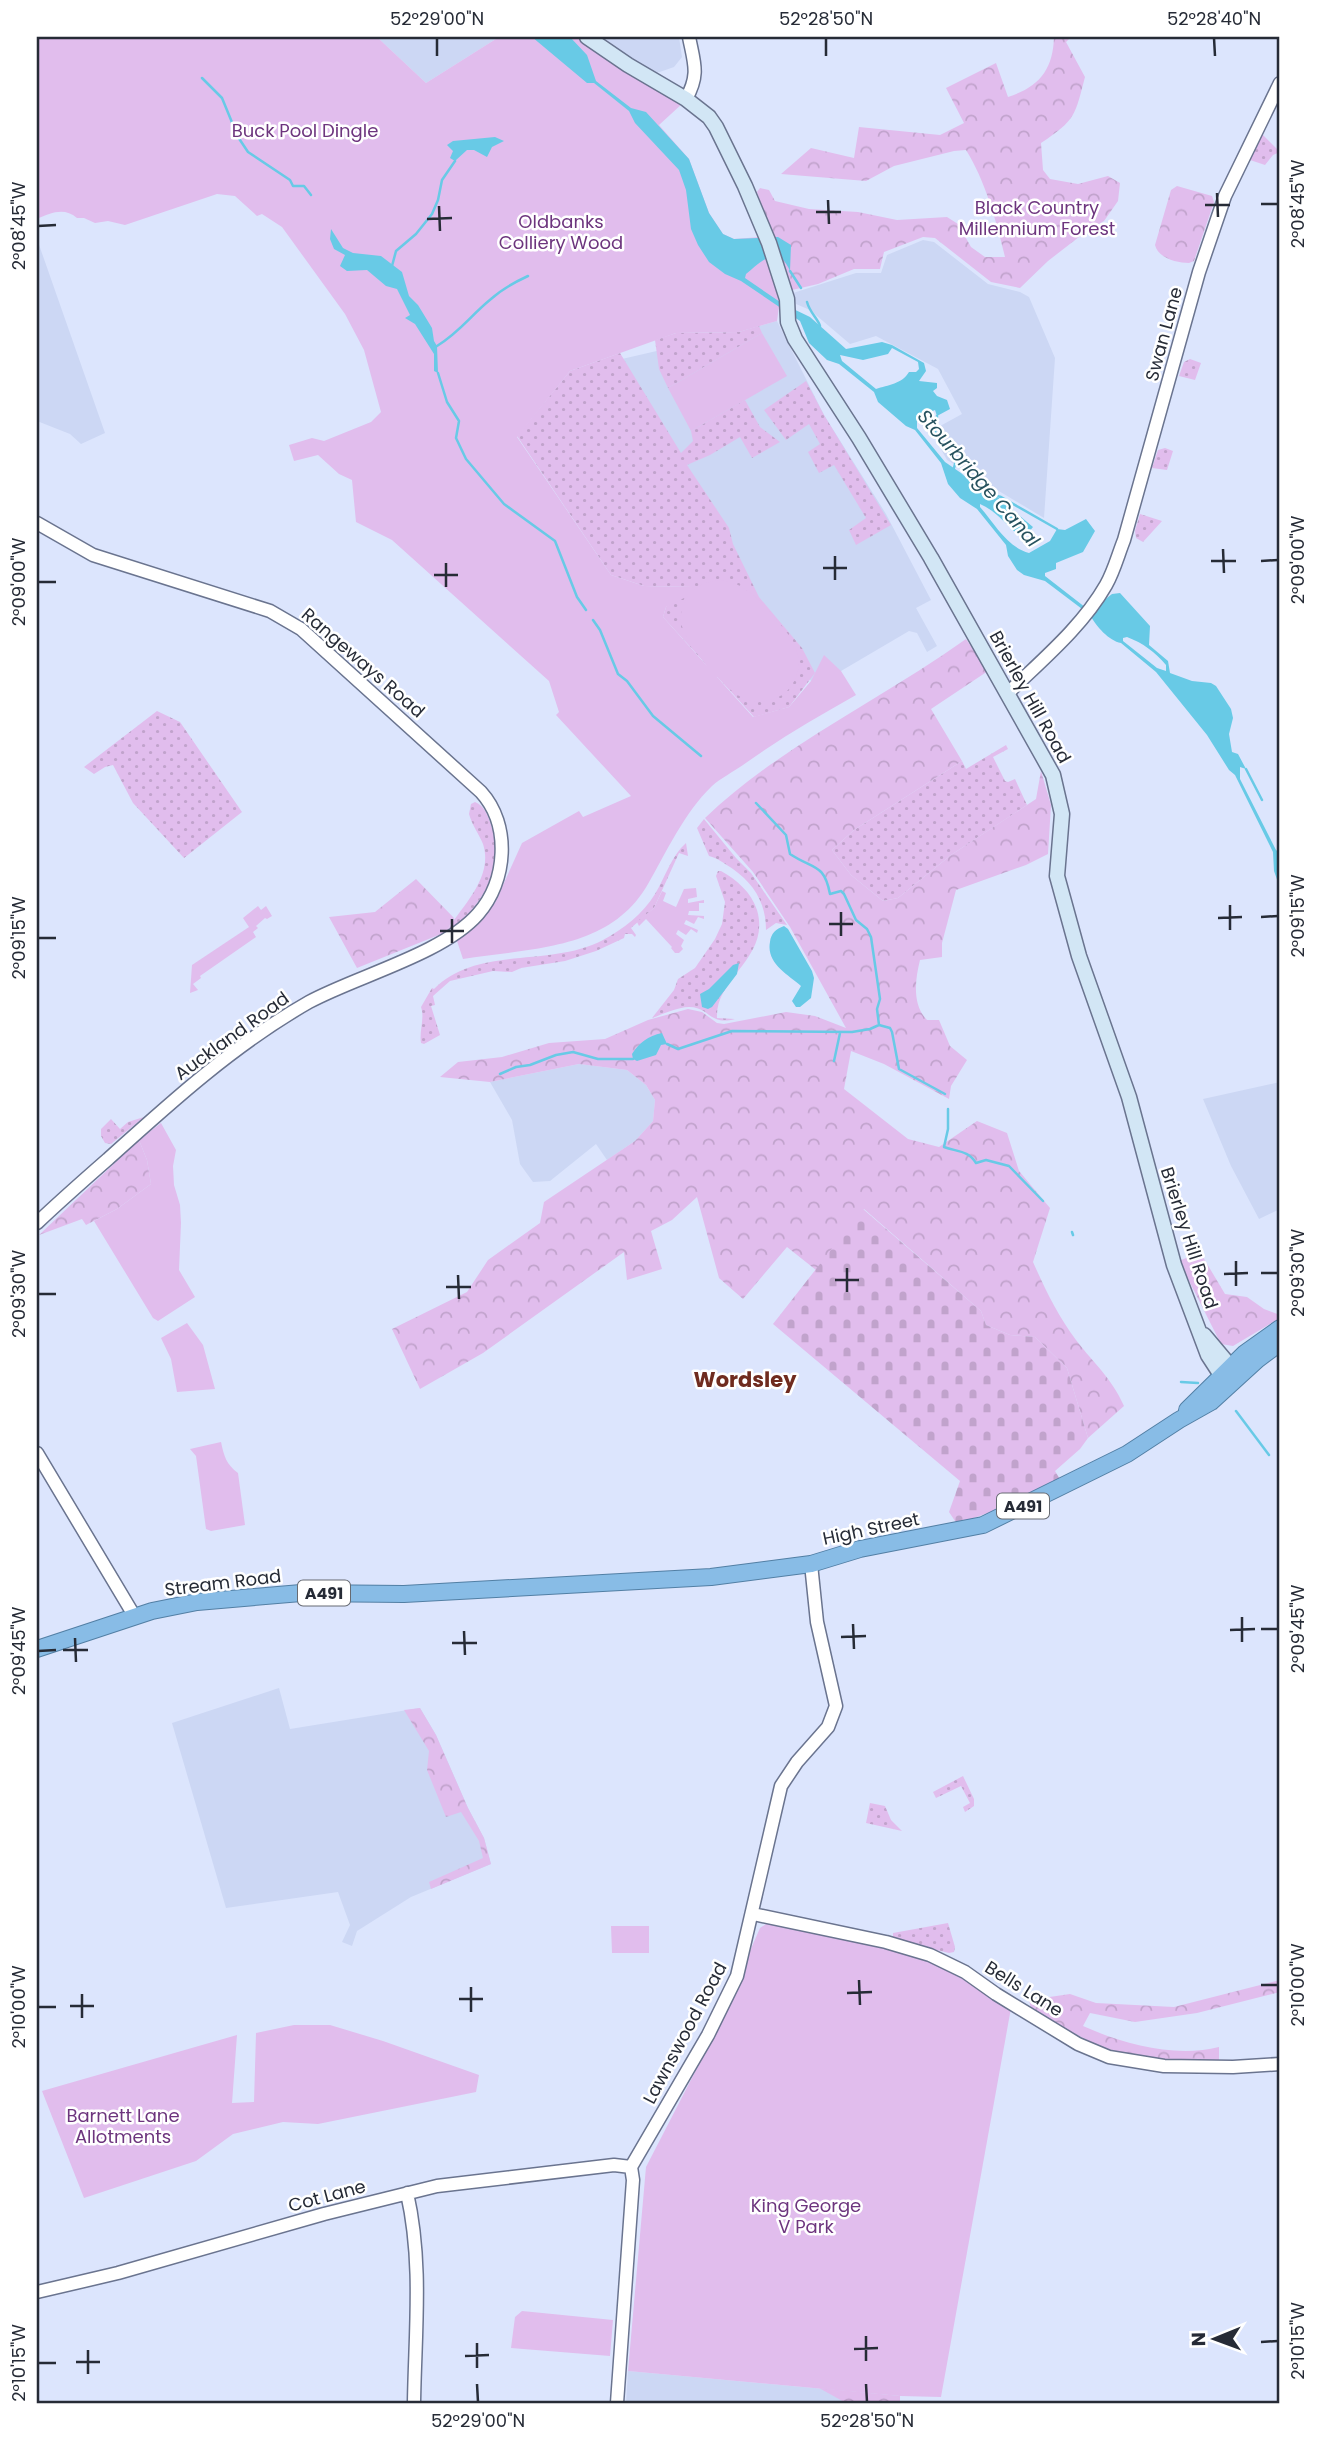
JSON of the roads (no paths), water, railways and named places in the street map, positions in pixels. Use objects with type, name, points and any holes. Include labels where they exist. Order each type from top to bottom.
[{"type":"highway","name":"High Street","points":[[546,1586],[711,1577],[811,1564],[859,1549],[983,1525],[1115,1460],[1211,1402],[1229,1374],[1280,1328]]},
{"type":"highway","name":"High Street","points":[[1229,1374],[1280,1343]]},
{"type":"highway","name":"Stream Road","points":[[37,1649],[135,1617],[197,1602],[291,1594],[404,1594],[546,1586]]},
{"type":"main road","points":[[587,37],[686,99]]},
{"type":"main road","name":"Brierley Hill Road","points":[[686,99],[709,117],[716,127],[745,186],[769,243],[787,302],[788,322],[795,339],[866,449],[1053,775],[1062,814],[1057,876],[1062,899],[1079,956],[1129,1097],[1169,1252],[1208,1355],[1229,1374]]},
{"type":"street","points":[[686,99],[695,84],[696,69],[689,37]]},
{"type":"street","name":"Swan Lane","points":[[1008,693],[1060,643],[1096,600],[1111,574],[1124,540],[1199,272],[1225,196],[1280,83]]},
{"type":"street","name":"Rangeways Road","points":[[37,523],[93,555],[270,611],[301,629],[481,792],[491,805],[502,842]]},
{"type":"street","name":"Auckland Road","points":[[37,1223],[149,1121],[248,1042],[310,1002],[431,947],[470,922],[479,913],[493,889],[502,860],[502,842]]},
{"type":"street","points":[[37,1453],[135,1617]]},
{"type":"street","name":"Lawnswood Road","points":[[631,2167],[708,2035],[737,1976],[778,1795],[797,1762],[828,1727],[836,1706],[817,1622],[811,1564]]},
{"type":"street","name":"Bells Lane","points":[[753,1914],[886,1942],[930,1955],[965,1972],[1079,2044],[1109,2057],[1164,2066],[1233,2067],[1280,2064]]},
{"type":"street","name":"Cot Lane","points":[[37,2292],[118,2273],[260,2232],[437,2186],[614,2165],[631,2167]]},
{"type":"street","points":[[617,2403],[633,2180],[631,2167]]},
{"type":"street","points":[[407,2193],[415,2226],[418,2276],[414,2403]]},
{"type":"water","points":[[532,37],[570,37],[587,55],[596,81],[631,108],[646,112],[689,159],[709,213],[723,234],[734,239],[778,237],[791,245],[790,271],[780,258],[775,256],[758,264],[745,278],[783,304],[810,317],[846,349],[882,342],[924,363],[926,371],[919,381],[937,383],[937,388],[933,391],[947,400],[950,409],[937,416],[935,410],[921,416],[917,428],[945,462],[978,488],[990,491],[1033,527],[1023,539],[998,515],[980,504],[1014,546],[1029,553],[1050,541],[1057,529],[1065,530],[1086,519],[1095,531],[1083,552],[1056,563],[1056,569],[1045,573],[1045,576],[1090,611],[1112,594],[1120,593],[1150,626],[1149,645],[1168,661],[1170,673],[1216,686],[1231,709],[1233,718],[1229,734],[1232,752],[1238,754],[1246,769],[1240,767],[1240,779],[1280,853],[1280,888],[1274,871],[1273,852],[1235,775],[1207,735],[1156,672],[1121,643],[1107,636],[1090,615],[1045,581],[1017,570],[1008,556],[1006,545],[977,509],[960,498],[948,484],[941,463],[915,430],[906,426],[878,402],[874,392],[839,364],[827,360],[809,343],[800,321],[709,262],[691,229],[686,190],[679,170],[635,123],[629,111],[594,83],[587,83]],"holes":[[[892,348],[918,362],[919,369],[909,372],[899,382],[876,389],[842,361],[840,355],[863,360],[888,354]],[[1127,637],[1153,652],[1166,665],[1166,671],[1157,668],[1123,641],[1123,638]]]},
{"type":"water","points":[[495,137],[504,141],[492,147],[487,157],[474,150],[467,150],[455,161],[450,158],[453,151],[447,145],[453,141]]},
{"type":"water","points":[[331,229],[343,248],[353,253],[381,256],[402,272],[409,296],[432,328],[437,346],[438,373],[434,371],[434,354],[415,324],[405,318],[410,315],[397,289],[386,286],[367,270],[347,271],[340,266],[345,255],[334,249],[330,239]]},
{"type":"water","points":[[784,926],[814,978],[811,998],[800,1007],[796,1007],[792,1001],[801,986],[774,962],[771,956],[773,934]]},
{"type":"water","points":[[739,963],[737,974],[712,1007],[702,1007],[700,994],[709,989],[733,965]]},
{"type":"water","points":[[662,1033],[667,1044],[661,1045],[656,1055],[637,1061],[633,1059],[632,1054],[641,1043]]},
{"type":"waterway","points":[[202,78],[222,98],[238,137],[248,152],[290,180],[293,186],[304,186],[311,195]]},
{"type":"waterway","points":[[392,266],[396,251],[416,234],[432,214],[442,180],[455,161]]},
{"type":"waterway","points":[[790,271],[801,288]]},
{"type":"waterway","points":[[437,346],[453,335],[495,295],[528,276]]},
{"type":"waterway","points":[[807,302],[820,326]]},
{"type":"waterway","points":[[438,373],[447,402],[459,421],[456,438],[466,459],[504,504],[555,541],[577,597],[586,610]]},
{"type":"waterway","name":"Stourbridge Canal","points":[[937,416],[935,432],[956,460],[954,468]]},
{"type":"waterway","name":"Stourbridge Canal","points":[[993,495],[1057,529]]},
{"type":"waterway","points":[[593,620],[600,630],[618,674],[627,681],[653,716],[701,756]]},
{"type":"waterway","points":[[1246,769],[1262,800]]},
{"type":"waterway","points":[[756,803],[786,835],[790,854],[817,868],[825,877],[830,894],[841,891],[856,920],[867,929],[871,937],[880,999],[877,1009],[879,1025],[890,1028],[892,1032],[899,1069],[945,1094]]},
{"type":"waterway","points":[[667,1044],[678,1049],[732,1031],[852,1032],[879,1025]]},
{"type":"waterway","points":[[834,1061],[840,1033]]},
{"type":"waterway","points":[[500,1074],[573,1052],[598,1059],[633,1059]]},
{"type":"waterway","points":[[948,1109],[944,1147],[966,1154],[976,1163],[986,1160],[1009,1166],[1043,1201]]},
{"type":"waterway","points":[[1181,1382],[1198,1383]]},
{"type":"waterway","points":[[1236,1411],[1269,1455]]},
{"type":"district","name":"Wordsley","points":[[745,1380]]},
{"type":"park label","name":"Buck Pool Dingle","points":[[305,131]]},
{"type":"park label","name":"Black Country Millennium Forest","points":[[1037,218]]},
{"type":"park label","name":"Oldbanks Colliery Wood","points":[[561,232]]},
{"type":"park label","name":"Barnett Lane Allotments","points":[[123,2126]]},
{"type":"park label","name":"King George V Park","points":[[806,2216]]}]
